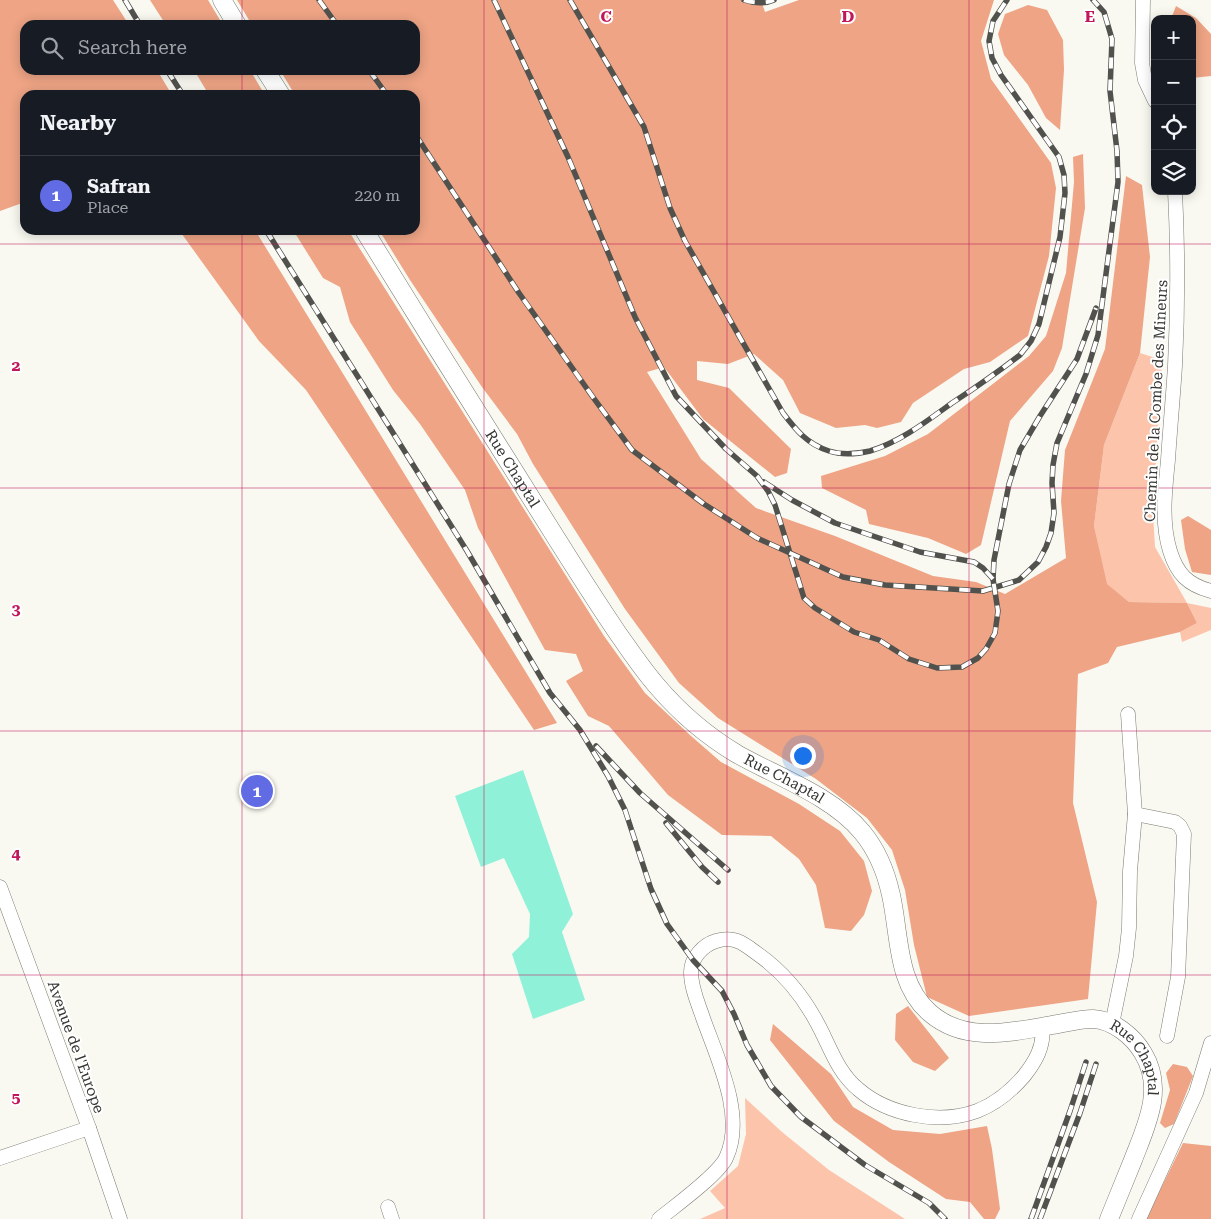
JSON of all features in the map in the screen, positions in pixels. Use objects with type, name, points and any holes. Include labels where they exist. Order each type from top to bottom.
[{"type":"street","points":[[222,0],[234,20]]},
{"type":"street","points":[[1143,0],[1142,63],[1145,80],[1151,93]]},
{"type":"street","points":[[268,75],[278,90]]},
{"type":"street","name":"Chemin de la Combe des Mineurs","points":[[1175,195],[1178,265],[1175,365],[1165,498],[1166,528],[1170,551],[1177,568],[1187,581],[1211,591]]},
{"type":"street","name":"Rue Chaptal","points":[[367,235],[599,606],[657,686],[706,733],[734,752],[821,799],[861,830],[875,850],[885,872],[891,896],[902,965],[909,986],[919,1003],[934,1016],[954,1027],[971,1032],[1018,1032],[1042,1026],[1093,1019],[1112,1024],[1123,1031],[1142,1051],[1148,1063],[1154,1089],[1149,1118],[1109,1219]]},
{"type":"street","points":[[1112,1024],[1126,956],[1135,814],[1128,714]]},
{"type":"street","points":[[1135,814],[1174,822],[1180,826],[1184,834],[1178,977],[1167,1036]]},
{"type":"street","name":"Avenue de l'Europe","points":[[0,887],[89,1128],[120,1219]]},
{"type":"street","points":[[659,1219],[716,1171],[725,1159],[731,1144],[732,1122],[730,1101],[725,1081],[696,1000],[691,971],[693,960],[705,946],[732,938],[769,962],[790,982],[804,1001],[815,1019],[839,1069],[858,1089],[880,1103],[902,1112],[933,1117],[956,1116],[977,1111],[998,1100],[1015,1086],[1034,1063],[1043,1035],[1042,1026]]},
{"type":"street","points":[[1139,1219],[1196,1093],[1211,1043]]},
{"type":"street","points":[[0,1158],[89,1128]]},
{"type":"shaded area","points":[[0,0],[113,0],[126,20],[20,20],[20,75],[160,75],[169,90],[20,90],[20,204],[0,211]]},
{"type":"shaded area","points":[[150,0],[208,0],[220,20],[163,20]]},
{"type":"shaded area","points":[[237,0],[761,0],[765,12],[799,0],[994,0],[981,41],[991,79],[1051,163],[1056,188],[1049,256],[1028,336],[990,362],[964,369],[913,403],[901,422],[877,428],[865,425],[836,428],[800,413],[783,380],[754,354],[728,364],[697,361],[697,380],[729,388],[791,449],[787,473],[775,477],[703,419],[664,367],[647,372],[701,459],[756,508],[835,536],[933,576],[976,582],[1005,594],[1066,558],[1061,501],[1065,450],[1105,349],[1126,176],[1142,185],[1150,257],[1140,353],[1104,445],[1094,526],[1107,584],[1129,602],[1187,603],[1197,623],[1180,632],[1117,647],[1108,663],[1078,674],[1073,803],[1097,902],[1088,999],[969,1016],[927,997],[914,945],[905,890],[892,850],[867,818],[816,779],[718,718],[679,683],[625,609],[533,464],[517,434],[482,387],[382,235],[420,235],[420,90],[292,90],[283,75],[420,75],[420,20],[249,20]]},
{"type":"shaded area","points":[[1028,5],[1047,10],[1063,40],[1064,70],[1060,130],[1046,118],[1028,85],[1004,55],[998,34],[1005,14]]},
{"type":"shaded area","points":[[1176,6],[1191,15],[1173,15]]},
{"type":"shaded area","points":[[1196,18],[1211,34],[1211,76],[1196,78]]},
{"type":"shaded area","points":[[197,75],[253,75],[262,90],[206,90]]},
{"type":"shaded area","points":[[1083,154],[1085,208],[1062,348],[1053,371],[1010,421],[981,545],[966,554],[928,538],[869,524],[866,510],[822,488],[821,476],[885,456],[928,434],[1029,356],[1046,336],[1066,273],[1074,182],[1073,157]]},
{"type":"shaded area","points":[[183,235],[258,235],[557,723],[534,730],[306,390],[259,341]]},
{"type":"shaded area","points":[[296,235],[351,235],[604,636],[645,693],[721,762],[799,804],[840,831],[864,861],[872,891],[864,915],[851,931],[825,928],[816,885],[799,859],[771,836],[722,835],[668,795],[609,726],[588,716],[566,681],[583,671],[576,654],[545,650],[478,528],[465,490],[420,424],[393,390],[350,322],[340,287],[323,278]]},
{"type":"shaded area","points":[[1140,353],[1162,360],[1153,513],[1155,547],[1187,603],[1129,602],[1106,584],[1094,526],[1104,445]]},
{"type":"shaded area","points":[[1188,516],[1211,530],[1211,575],[1192,572],[1185,549],[1181,520]]},
{"type":"shaded area","points":[[1187,603],[1211,608],[1211,630],[1182,642],[1180,632],[1197,623]]},
{"type":"shaded area","points":[[523,770],[573,914],[562,932],[585,1000],[533,1019],[512,954],[529,937],[530,914],[504,858],[481,867],[455,796]]},
{"type":"shaded area","points":[[908,1006],[949,1058],[935,1071],[913,1062],[895,1040],[896,1014]]},
{"type":"shaded area","points":[[773,1024],[831,1074],[853,1107],[893,1130],[940,1134],[987,1126],[1000,1209],[995,1219],[984,1219],[970,1202],[946,1199],[889,1162],[834,1121],[770,1040]]},
{"type":"shaded area","points":[[1173,1064],[1187,1067],[1193,1076],[1174,1124],[1165,1128],[1160,1123],[1170,1090],[1166,1073]]},
{"type":"shaded area","points":[[745,1098],[782,1132],[829,1170],[905,1219],[700,1219],[725,1208],[710,1191],[738,1166],[746,1134]]},
{"type":"shaded area","points":[[1183,1143],[1211,1146],[1211,1219],[1146,1219]]},
{"type":"railway","points":[[125,0],[137,20]]},
{"type":"railway","points":[[319,0],[333,20]]},
{"type":"railway","points":[[494,0],[568,157],[635,317],[676,396],[726,449],[757,476],[768,491],[775,505],[804,598],[815,608],[854,632],[879,640],[909,659],[937,668],[962,667],[978,658],[986,649],[995,633],[998,611],[993,579],[994,560],[1009,484],[1020,450],[1077,359],[1096,308]]},
{"type":"railway","points":[[570,0],[644,127],[670,208],[685,241],[783,413],[797,431],[814,444],[834,452],[849,454],[870,451],[881,447],[903,437],[923,424],[1020,355],[1031,341],[1039,324],[1060,237],[1065,193],[1064,175],[1059,157],[1001,75],[992,58],[989,41],[993,21],[1007,0]]},
{"type":"railway","points":[[744,0],[759,3],[774,0]]},
{"type":"railway","points":[[420,142],[519,293],[632,450],[704,504],[757,538],[843,577],[885,585],[983,591],[1019,580],[1038,562],[1046,547],[1051,533],[1054,513],[1052,483],[1057,443],[1086,374],[1098,335],[1118,182],[1117,151],[1110,91],[1112,39],[1104,12],[1093,0]]},
{"type":"railway","points":[[170,75],[180,90]]},
{"type":"railway","points":[[373,75],[383,90]]},
{"type":"railway","points":[[269,235],[467,551],[550,693],[580,730],[608,776],[625,810],[651,889],[667,924],[693,960],[722,991],[747,1045],[771,1086],[801,1117],[865,1165],[929,1203],[945,1219]]},
{"type":"railway","points":[[764,482],[792,500],[835,523],[920,552],[974,562],[983,568],[993,579]]},
{"type":"railway","points":[[596,746],[640,793],[728,870]]},
{"type":"railway","points":[[666,823],[702,867],[718,882]]},
{"type":"railway","points":[[1031,1219],[1086,1062]]},
{"type":"railway","points":[[1040,1219],[1080,1113],[1096,1064]]},
{"type":"place","name":"Safran","points":[[257,791]]}]
